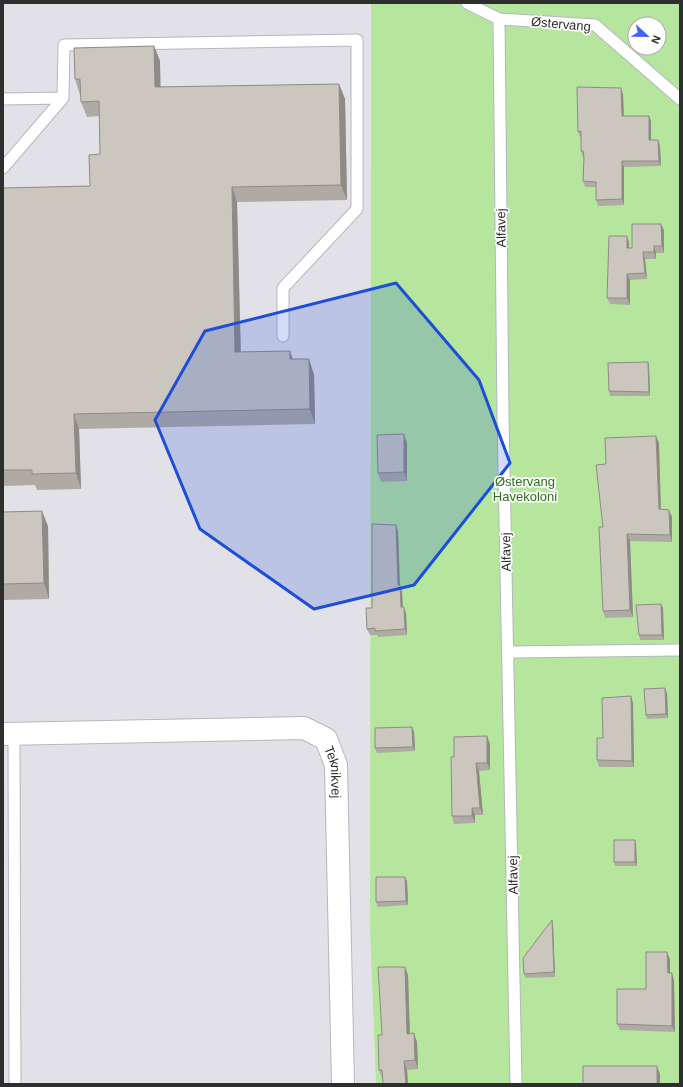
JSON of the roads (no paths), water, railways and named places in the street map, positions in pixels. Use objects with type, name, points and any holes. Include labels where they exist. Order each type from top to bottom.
[{"type":"street","name":"Teknikvej","points":[[8,734],[304,728],[326,739],[336,765],[343,1084]]},
{"type":"lane","name":"Østervang","points":[[467,3],[499,19],[595,25],[680,99]]},
{"type":"lane","name":"Alfavej","points":[[499,19],[503,417],[509,652],[516,1084]]},
{"type":"lane","points":[[3,168],[63,98],[64,45],[357,40],[356,209],[283,288],[283,336]]},
{"type":"lane","points":[[3,99],[63,98]]},
{"type":"lane","points":[[509,652],[680,650]]},
{"type":"lane","points":[[8,734],[15,1084]]},
{"type":"park label","name":"Østervang Havekoloni","points":[[525,488]]}]
